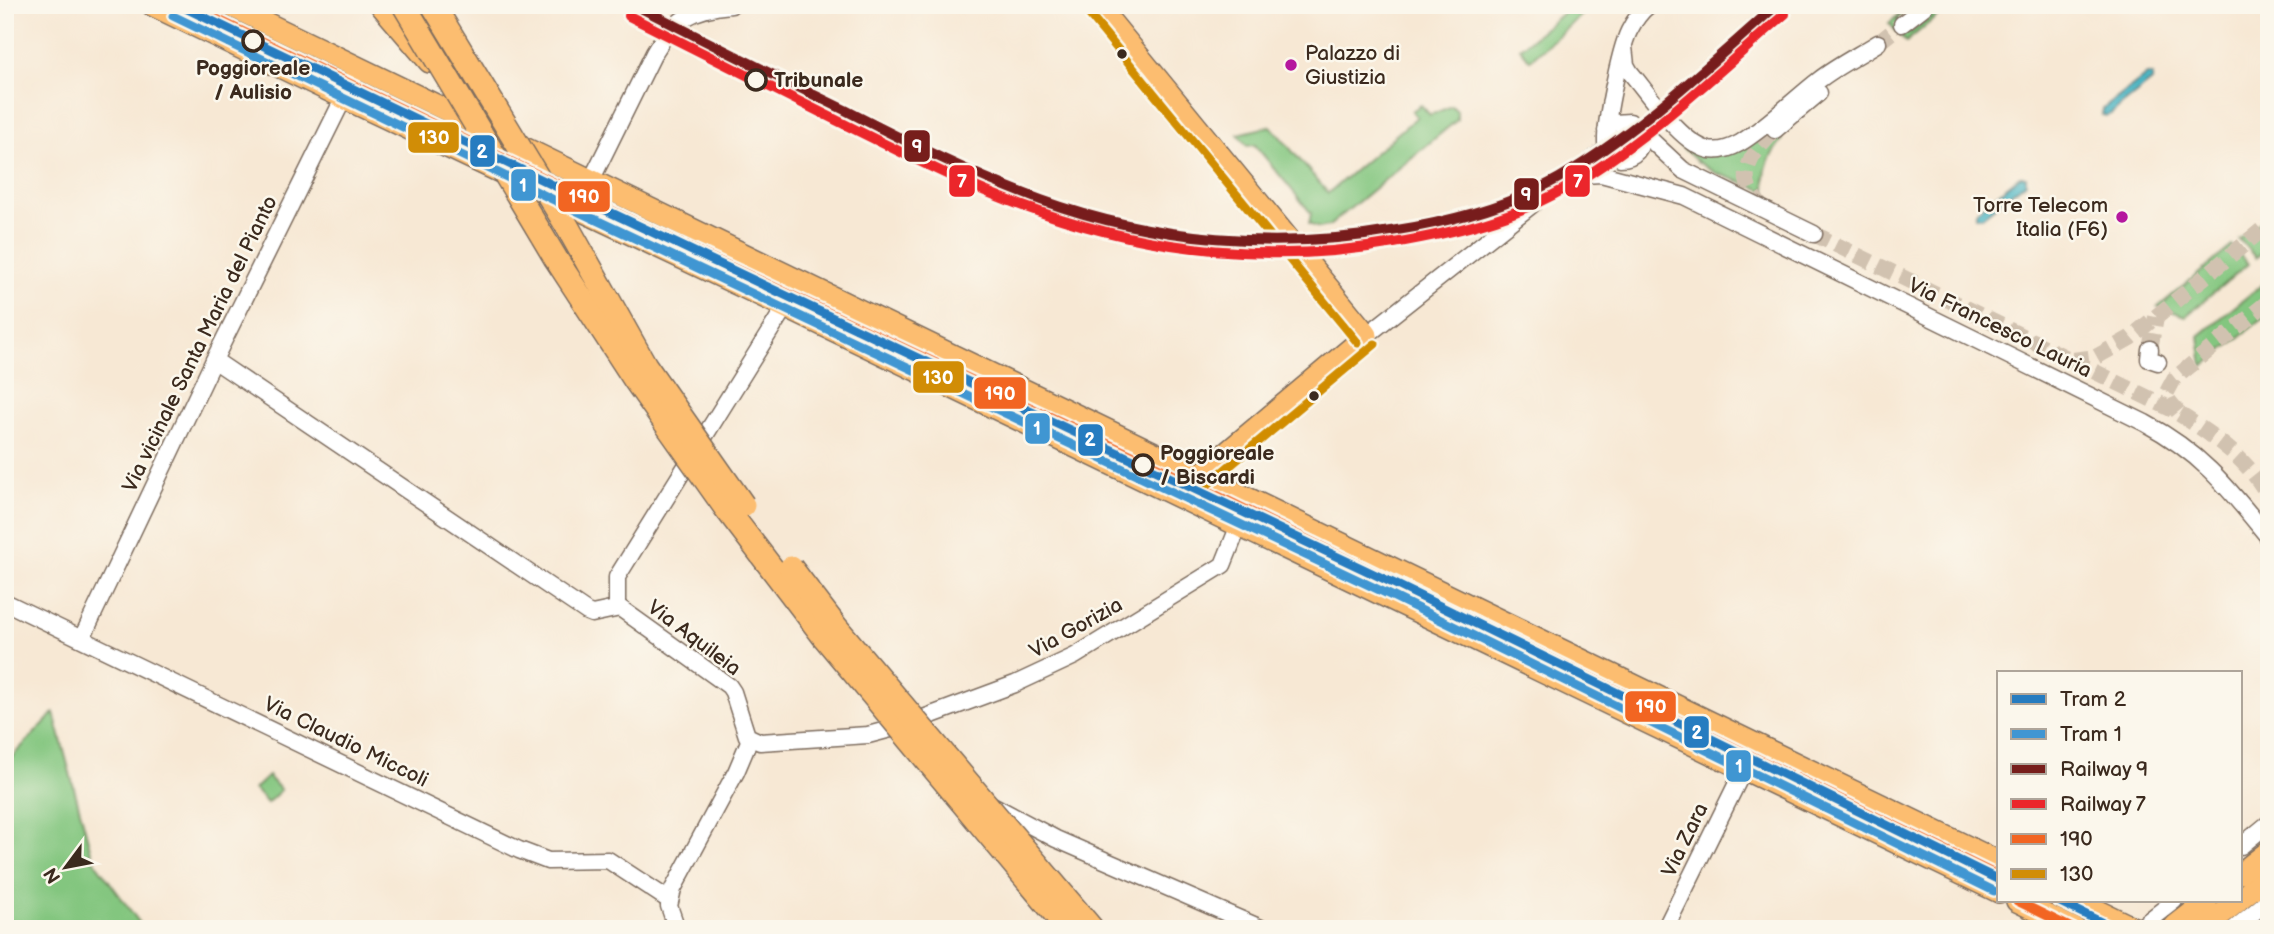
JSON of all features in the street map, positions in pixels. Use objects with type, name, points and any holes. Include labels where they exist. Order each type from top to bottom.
[{"type":"highway","points":[[382,5],[453,88]]},
{"type":"highway","points":[[404,5],[556,258],[635,380],[725,507],[825,638],[1068,929]]},
{"type":"highway","points":[[433,5],[567,226],[645,365],[747,510],[836,627],[1091,929]]},
{"type":"highway","points":[[444,5],[476,75]]},
{"type":"main road","points":[[152,5],[578,207],[1997,891]]},
{"type":"main road","points":[[229,5],[1997,861]]},
{"type":"main road","points":[[1097,5],[1367,335],[1200,474],[1190,502]]},
{"type":"main road","points":[[2242,872],[2269,851]]},
{"type":"main road","points":[[2242,897],[2269,876]]},
{"type":"main road","points":[[2019,902],[2074,929]]},
{"type":"main road","points":[[2080,902],[2137,929]]},
{"type":"main road","points":[[2175,926],[2206,902]]},
{"type":"main road","points":[[2203,929],[2235,902]]},
{"type":"street","points":[[578,207],[654,53],[669,30],[695,12],[731,5]]},
{"type":"street","points":[[1637,184],[1605,143],[1610,100],[1624,47],[1635,20],[1649,5]]},
{"type":"street","points":[[1902,24],[1924,7]]},
{"type":"street","points":[[1624,47],[1626,65],[1630,72],[1677,128],[1687,138],[1708,150],[1729,148],[1745,139],[1822,78],[1878,43],[1775,130]]},
{"type":"street","name":"Via vicinale Santa Maria del Pianto","points":[[82,638],[214,360],[358,69]]},
{"type":"street","points":[[1610,100],[1622,107],[1637,126],[1683,170],[1814,234]]},
{"type":"street","points":[[1606,131],[1619,121],[1637,126]]},
{"type":"street","points":[[1367,335],[1562,181],[1611,153],[1627,158],[1637,152],[1642,140],[1637,126]]},
{"type":"street","name":"Via Francesco Lauria","points":[[1562,181],[1601,174],[1684,196],[2155,428],[2206,464],[2269,538]]},
{"type":"street","points":[[617,608],[617,577],[785,307]]},
{"type":"street","name":"Via Aquileia","points":[[214,360],[587,612],[617,608],[729,687],[750,739]]},
{"type":"street","name":"Via Gorizia","points":[[902,726],[1015,684],[1075,656],[1223,565],[1239,526]]},
{"type":"street","name":"Via Claudio Miccoli","points":[[5,601],[519,850],[548,861],[608,860],[670,900]]},
{"type":"street","points":[[677,929],[669,906],[673,890],[736,772],[750,739],[760,742],[859,736],[902,726],[914,735],[964,790],[1056,839],[1263,929]]},
{"type":"street","name":"Via Zara","points":[[1665,929],[1744,769]]},
{"type":"street","points":[[2242,845],[2269,823]]},
{"type":"street","points":[[2234,929],[2269,900]]},
{"type":"street","points":[[2137,929],[2173,902]]},
{"type":"green space","points":[[1573,5],[1593,5],[1530,60],[1520,48]]},
{"type":"green space","points":[[1913,5],[1897,19],[1910,33],[1931,15],[1923,5],[1934,5],[1941,13],[1906,42],[1889,23]]},
{"type":"green space","points":[[1421,105],[1430,115],[1452,106],[1457,111],[1457,120],[1329,226],[1319,228],[1309,224],[1311,213],[1255,145],[1247,146],[1238,134],[1271,126],[1328,193],[1417,117],[1412,111]]},
{"type":"green space","points":[[1770,124],[1782,140],[1768,164],[1765,176],[1766,191],[1716,173],[1698,162],[1673,139],[1678,135],[1700,152]]},
{"type":"green space","points":[[2269,215],[2269,247],[2256,258],[2239,239]]},
{"type":"green space","points":[[2232,246],[2248,264],[2186,316],[2158,307]]},
{"type":"green space","points":[[2264,283],[2269,289],[2269,313],[2203,367],[2199,336]]},
{"type":"green space","points":[[54,713],[93,859],[144,929],[5,929],[5,764]]},
{"type":"green space","points":[[268,776],[281,790],[267,803],[254,789]]},
{"type":"water","points":[[2147,75],[2153,75],[2152,81],[2108,116],[2102,115],[2103,109]]},
{"type":"water","points":[[2020,176],[2026,176],[2026,182],[1982,217],[1975,216],[1977,210]]},
{"type":"tunnel","points":[[1878,43],[1902,24]]},
{"type":"tunnel","points":[[1763,209],[1749,188],[1747,169],[1754,154],[1775,130]]},
{"type":"tunnel","points":[[2073,360],[2096,357],[2130,338],[2269,224]]},
{"type":"tunnel","points":[[1814,234],[2171,409],[2226,447],[2251,471],[2269,498]]},
{"type":"tunnel","points":[[2178,412],[2166,394],[2174,379],[2269,301]]},
{"type":"tunnel","points":[[2150,349],[2156,317]]},
{"type":"tram line","name":"2","points":[[179,5],[1397,585],[1997,879]]},
{"type":"tram line","name":"1","points":[[173,16],[554,200],[1392,596],[1994,891]]},
{"type":"tram line","name":"2","points":[[2060,902],[2115,929]]},
{"type":"rail line","name":"9","points":[[635,5],[917,146],[1041,200],[1128,225],[1172,233],[1262,241],[1352,236],[1418,226],[1480,211],[1540,188],[1588,160],[1645,119],[1777,5]]},
{"type":"rail line","name":"7","points":[[629,16],[911,157],[1014,203],[1083,226],[1171,245],[1260,253],[1305,253],[1416,239],[1481,224],[1544,200],[1623,151],[1785,14]]},
{"type":"transit line","name":"190","points":[[188,5],[649,228],[1196,485],[1997,875]]},
{"type":"transit line","name":"130","points":[[1088,13],[1358,343]]},
{"type":"transit line","name":"130","points":[[182,16],[644,239],[1191,496]]},
{"type":"transit line","name":"130","points":[[1208,484],[1375,344]]},
{"type":"transit line","name":"190","points":[[2019,902],[2074,929]]},
{"type":"place","name":"Poggioreale / Aulisio","points":[[253,41]]},
{"type":"place","name":"Palazzo di Giustizia","points":[[1291,65]]},
{"type":"place","name":"Tribunale","points":[[756,80]]},
{"type":"place","name":"Torre Telecom Italia (F6)","points":[[2122,217]]},
{"type":"place","name":"Poggioreale / Biscardi","points":[[1143,465]]}]
